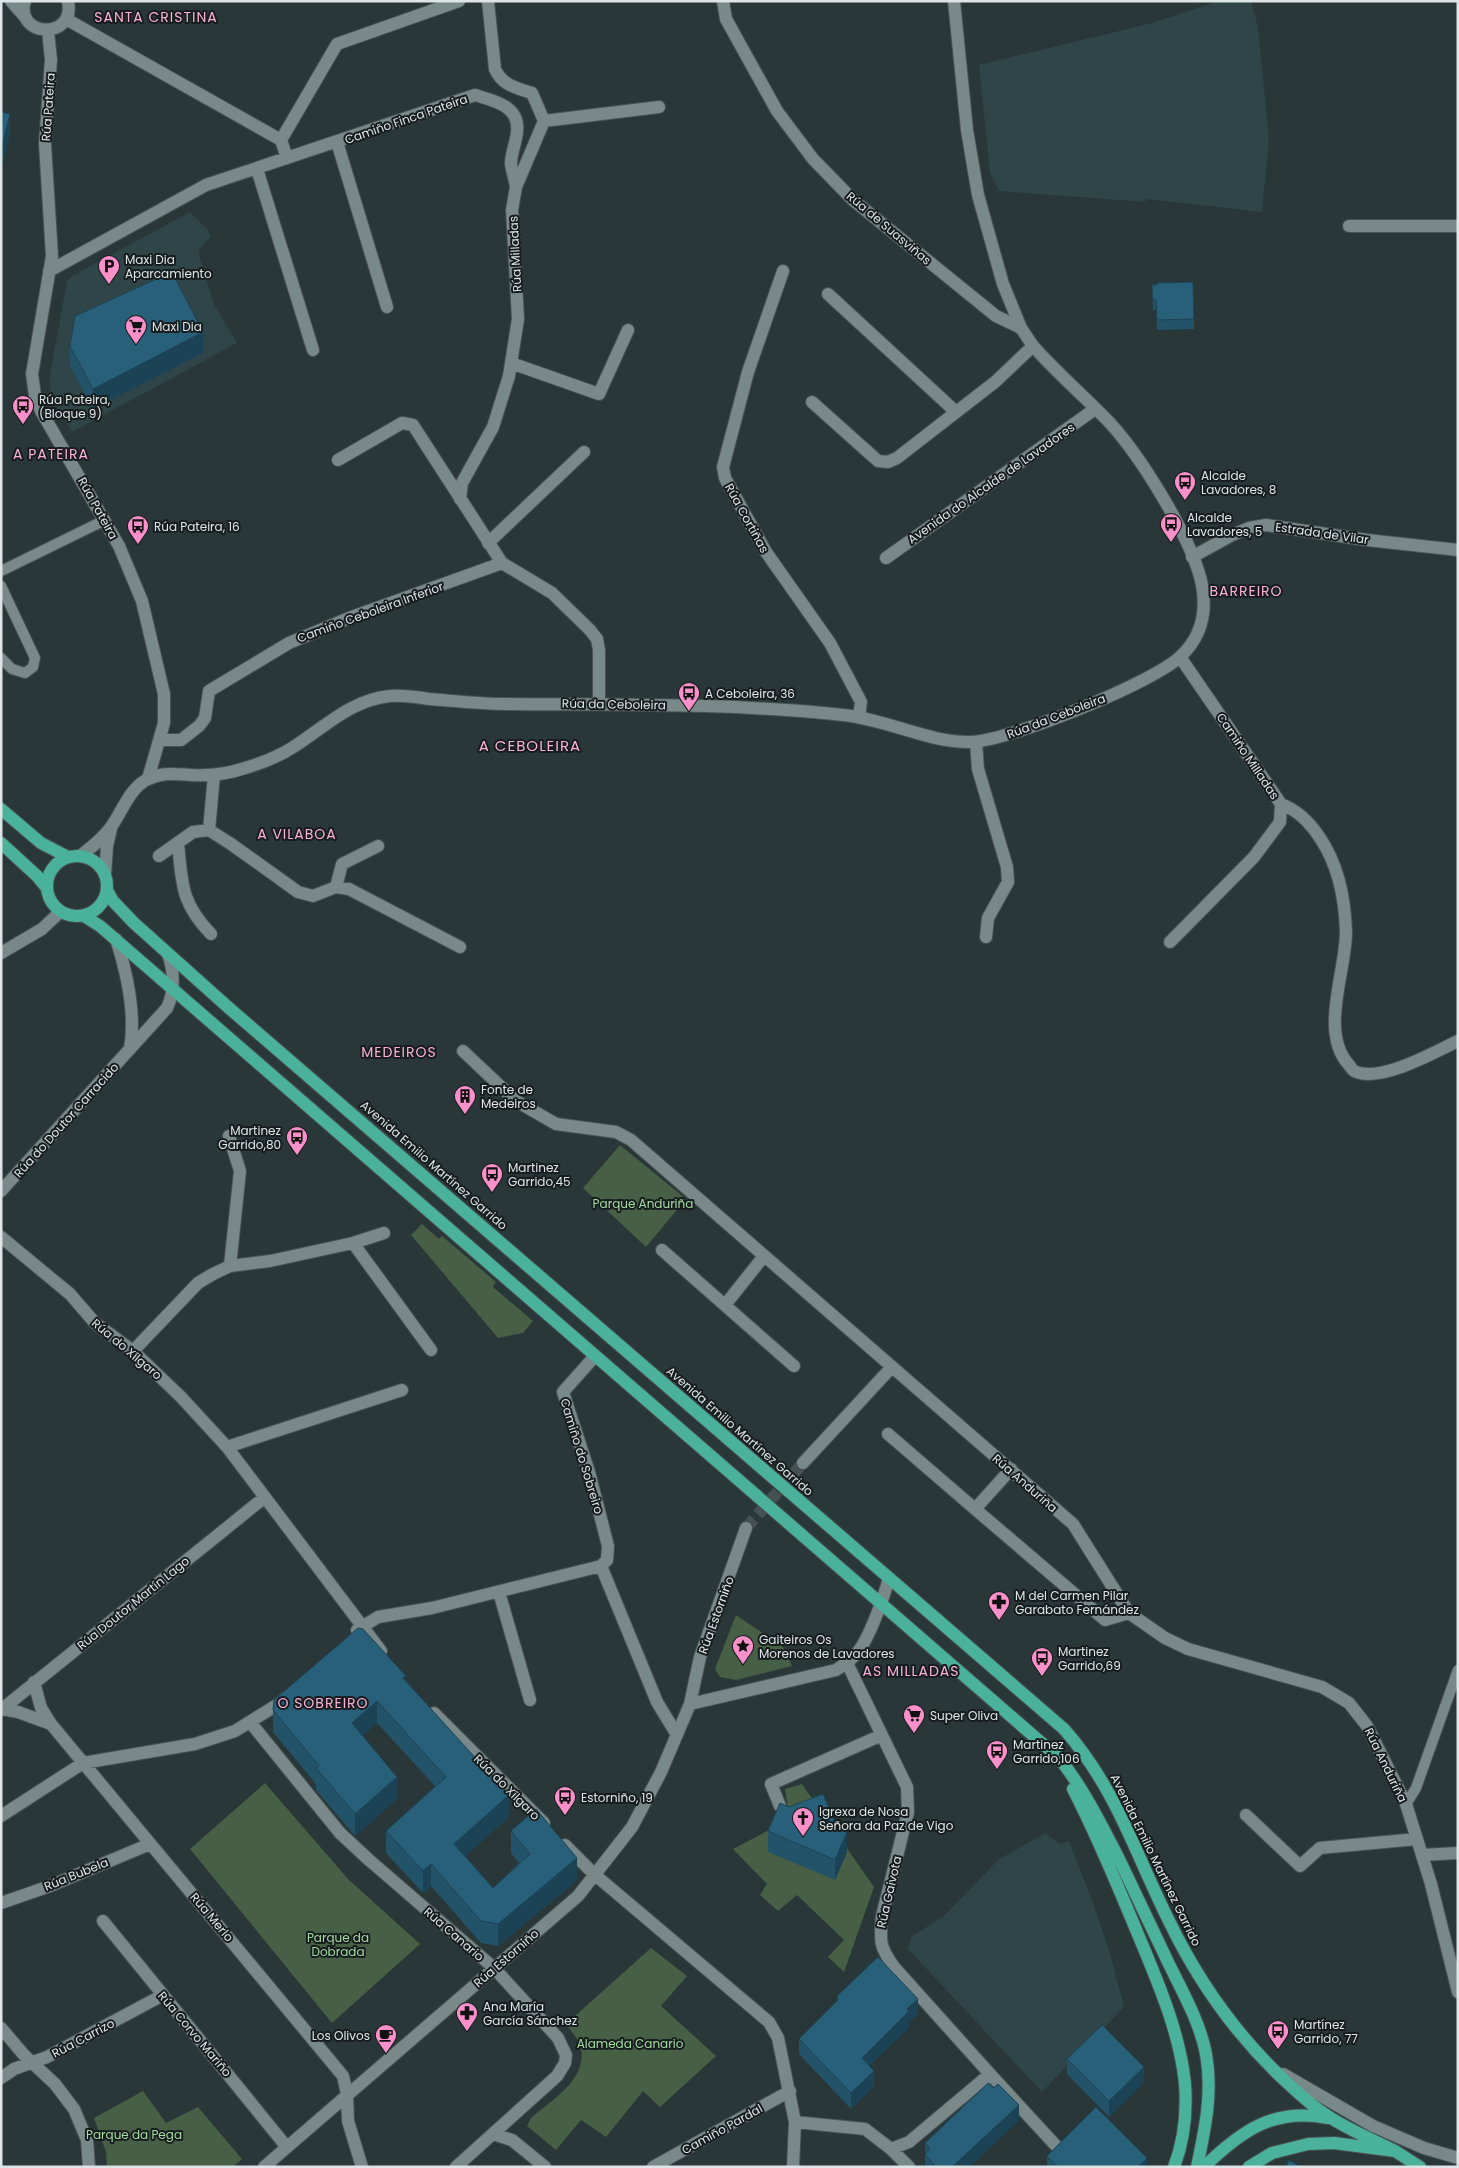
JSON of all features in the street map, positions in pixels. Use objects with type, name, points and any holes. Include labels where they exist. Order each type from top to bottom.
[{"type":"main road","points":[[1,809],[41,843],[74,856],[86,857],[98,864],[105,875],[107,890],[100,907],[84,916],[68,916],[60,912],[53,906],[48,897],[46,887],[38,876],[1,843]]},
{"type":"main road","points":[[46,887],[52,868],[59,861],[74,856]]},
{"type":"main road","name":"Avenida Emilio Martínez Garrido","points":[[107,890],[129,918],[168,954],[1049,1716],[1084,1752],[1110,1792],[1169,1922],[1204,1986],[1224,2015],[1266,2062],[1309,2102],[1330,2118]]},
{"type":"main road","points":[[84,916],[116,939],[1041,1741],[1071,1772],[1099,1818],[1150,1922],[1198,2028],[1206,2052],[1209,2096],[1205,2130],[1196,2167]]},
{"type":"main road","points":[[1041,1741],[1067,1779],[1086,1814],[1150,1962],[1179,2047],[1186,2099],[1183,2136],[1174,2167]]},
{"type":"main road","points":[[1204,2167],[1233,2141],[1270,2119],[1305,2114],[1330,2118],[1395,2151],[1420,2167]]},
{"type":"main road","points":[[1249,2167],[1272,2153],[1308,2144],[1334,2143],[1395,2151]]},
{"type":"street","points":[[11,1],[36,28],[48,31],[62,25],[68,13],[68,1]]},
{"type":"street","points":[[25,1],[24,12],[27,19]]},
{"type":"street","points":[[280,140],[337,44],[459,1]]},
{"type":"street","points":[[488,1],[495,69],[498,78],[507,84],[532,93],[544,120],[659,107]]},
{"type":"street","name":"Rúa de Suasviñas","points":[[723,1],[726,19],[777,112],[814,159],[853,200],[996,316],[1021,328]]},
{"type":"street","points":[[954,1],[973,172],[1003,284],[1021,328],[1033,346],[1123,440],[1139,462],[1172,516],[1192,557]]},
{"type":"street","points":[[66,18],[280,140],[287,158]]},
{"type":"street","name":"Rúa Pateira","points":[[48,31],[51,60],[44,144],[52,228],[52,256],[32,374],[35,396],[41,410],[105,520],[130,570],[142,601],[164,694],[164,723],[148,779]]},
{"type":"street","name":"Camiño Finca Pateira","points":[[49,271],[206,185],[475,95],[510,107],[516,119],[517,131],[511,163],[516,187]]},
{"type":"street","name":"Rúa Milladas","points":[[460,499],[462,483],[493,427],[509,376],[518,319],[512,210],[516,187],[544,120]]},
{"type":"street","name":"Camiño Finca Pateira","points":[[336,142],[387,307]]},
{"type":"street","points":[[257,169],[313,350]]},
{"type":"street","points":[[1349,226],[1458,226]]},
{"type":"street","name":"Rúa Cortiñas","points":[[783,271],[748,372],[723,467],[725,478],[766,552],[834,651],[861,702],[859,717]]},
{"type":"street","points":[[828,294],[956,412]]},
{"type":"street","points":[[511,363],[599,394],[628,330]]},
{"type":"street","points":[[812,402],[878,461],[888,462],[897,458],[995,382],[1033,346]]},
{"type":"street","name":"Avenida do Alcalde de Lavadores","points":[[886,558],[1095,409]]},
{"type":"street","points":[[338,460],[402,422],[413,425],[502,563],[552,594],[597,639],[599,650],[599,703]]},
{"type":"street","points":[[488,543],[584,452]]},
{"type":"street","name":"Estrada de Vilar","points":[[1192,557],[1232,535],[1249,528],[1266,525],[1367,540],[1458,550]]},
{"type":"street","name":"Rúa da Ceboleira","points":[[148,779],[163,773],[214,775],[236,771],[280,754],[295,746],[337,716],[358,704],[394,695],[503,704],[599,703],[738,707],[859,717],[938,738],[976,742],[1019,732],[1056,717],[1125,688],[1180,657],[1192,644],[1199,632],[1205,604],[1202,581],[1192,557]]},
{"type":"street","name":"Camiño Ceboleira Inferior","points":[[160,740],[181,740],[199,726],[205,718],[208,691],[289,643],[349,618],[502,563]]},
{"type":"street","name":"Camiño Milladas","points":[[1170,942],[1254,857],[1280,822],[1281,804],[1180,657]]},
{"type":"street","points":[[976,742],[978,769],[1007,867],[1008,882],[988,918],[986,937]]},
{"type":"street","points":[[209,830],[214,775]]},
{"type":"street","points":[[105,875],[107,846],[112,827],[129,797],[139,784],[148,779]]},
{"type":"street","points":[[1281,804],[1292,808],[1315,830],[1336,868],[1343,899],[1346,934],[1335,1011],[1336,1035],[1340,1056],[1354,1071],[1372,1073],[1402,1068],[1458,1041]]},
{"type":"street","points":[[74,856],[98,841],[112,827]]},
{"type":"street","points":[[159,856],[193,832],[209,830],[298,892],[313,896],[336,888],[349,889],[460,946]]},
{"type":"street","points":[[178,843],[183,893],[198,921],[211,934]]},
{"type":"street","points":[[336,888],[342,864],[378,846]]},
{"type":"street","points":[[1,953],[42,930],[60,912]]},
{"type":"street","points":[[116,939],[124,963],[132,1019],[130,1049]]},
{"type":"street","points":[[167,1008],[172,997],[173,973],[168,954]]},
{"type":"street","points":[[167,1008],[180,1003],[190,1004]]},
{"type":"street","name":"Rúa do Doutor Carracido","points":[[1,1190],[167,1008]]},
{"type":"street","name":"Rúa Anduriña","points":[[463,1051],[516,1101],[556,1124],[616,1132],[631,1140],[891,1368],[1073,1524],[1129,1613],[1165,1638],[1188,1649],[1322,1686],[1349,1704],[1367,1726],[1406,1804],[1431,1884],[1458,1992]]},
{"type":"street","points":[[230,1136],[240,1171],[230,1266]]},
{"type":"street","points":[[133,1351],[198,1283],[230,1266],[270,1261],[353,1243],[384,1234]]},
{"type":"street","name":"Rúa do Xílgaro","points":[[1,1237],[70,1294],[95,1323],[133,1351],[182,1397],[227,1447],[391,1664]]},
{"type":"street","points":[[353,1243],[431,1350]]},
{"type":"street","points":[[662,1250],[794,1366]]},
{"type":"street","points":[[724,1305],[764,1256]]},
{"type":"street","name":"Camiño do Sobreiro","points":[[595,1356],[563,1392],[589,1472],[608,1546],[607,1560],[601,1566]]},
{"type":"street","points":[[803,1463],[891,1368]]},
{"type":"street","points":[[227,1447],[402,1390]]},
{"type":"street","points":[[888,1434],[1105,1620],[1129,1613]]},
{"type":"street","points":[[975,1509],[1011,1469]]},
{"type":"street","name":"Rúa Doutor Martín Lago","points":[[2,1709],[265,1497]]},
{"type":"street","name":"Rúa Estorniño","points":[[264,2167],[323,2114],[578,1896],[632,1827],[661,1772],[690,1704],[700,1657],[746,1528]]},
{"type":"street","points":[[350,1636],[363,1625],[378,1617],[432,1608],[601,1566],[657,1702],[677,1735]]},
{"type":"street","points":[[690,1704],[836,1670],[847,1663],[863,1644],[889,1578]]},
{"type":"street","points":[[499,1592],[530,1700]]},
{"type":"street","name":"Rúa Gaivota","points":[[847,1663],[906,1787],[909,1800],[908,1812],[882,1916],[880,1943],[883,1952],[894,1967],[1058,2148]]},
{"type":"street","name":"Rúa Merlo","points":[[34,1682],[41,1708],[50,1724],[343,2076],[347,2094],[348,2121],[362,2167]]},
{"type":"street","points":[[1,1816],[83,1763],[195,1744],[235,1731],[280,1703],[293,1691]]},
{"type":"street","name":"Rúa do Xílgaro","points":[[428,1707],[594,1874],[769,2022],[778,2038],[796,2122],[793,2167]]},
{"type":"street","name":"Rúa Merlo","points":[[2,1709],[18,1712],[50,1724]]},
{"type":"street","name":"Rúa Canario","points":[[250,1722],[340,1833],[494,1968],[558,2038],[566,2055],[565,2063],[557,2076],[456,2167]]},
{"type":"street","points":[[780,1806],[771,1784],[882,1735]]},
{"type":"street","points":[[1246,1815],[1300,1866],[1320,1848],[1417,1839]]},
{"type":"street","name":"Rúa Bubela","points":[[1,1903],[50,1886],[150,1844]]},
{"type":"street","points":[[1422,1855],[1458,1853]]},
{"type":"street","name":"Rúa Corvo Mariño","points":[[103,1921],[286,2146]]},
{"type":"street","name":"Rúa Carrizo","points":[[1,2078],[14,2069],[32,2063],[163,1995]]},
{"type":"street","points":[[1,2028],[32,2063],[55,2084],[74,2109],[86,2140],[89,2167]]},
{"type":"street","points":[[1266,2062],[1310,2091],[1373,2126],[1424,2148],[1458,2158]]},
{"type":"street","points":[[891,2149],[909,2142],[990,2074]]},
{"type":"street","name":"Camiño Pardal","points":[[653,2167],[790,2091]]},
{"type":"street","points":[[323,2114],[336,2116],[348,2121]]},
{"type":"street","points":[[796,2122],[865,2129],[891,2149],[909,2167]]},
{"type":"street","points":[[493,2134],[512,2140],[546,2167]]},
{"type":"lane","points":[[1,572],[105,520]]},
{"type":"lane","points":[[1,586],[35,658],[33,667],[25,673],[12,669],[1,658]]},
{"type":"lane","points":[[1406,1804],[1416,1788],[1458,1670]]},
{"type":"shaded area","points":[[1219,1],[1251,1],[1258,27],[1269,139],[1262,212],[1146,199],[1145,202],[999,191],[990,173],[979,65],[1152,23]]},
{"type":"shaded area","points":[[190,212],[207,229],[211,236],[199,250],[199,255],[214,304],[237,343],[72,432],[53,399],[50,388],[50,375],[67,281],[72,276]]},
{"type":"shaded area","points":[[1045,1833],[1060,1844],[1069,1841],[1110,1953],[1124,2007],[1042,2092],[908,1949],[911,1937],[944,1916],[998,1860]]},
{"type":"green space","name":"Parque Anduriña","points":[[620,1145],[686,1199],[646,1247],[583,1188]]},
{"type":"green space","points":[[422,1224],[439,1239],[442,1236],[496,1282],[493,1287],[533,1321],[523,1333],[498,1338],[411,1235]]},
{"type":"green space","points":[[736,1615],[783,1647],[792,1666],[736,1680],[720,1677],[715,1669]]},
{"type":"green space","name":"Parque da Dobrada","points":[[265,1783],[348,1879],[420,1944],[332,2023],[190,1849]]},
{"type":"green space","points":[[802,1784],[874,1887],[844,1972],[828,1957],[844,1940],[797,1895],[778,1911],[760,1895],[767,1884],[733,1849],[769,1830],[775,1813],[788,1808],[785,1789]]},
{"type":"green space","name":"Alameda Canario","points":[[651,1948],[687,1976],[661,2006],[716,2056],[660,2107],[643,2091],[606,2137],[581,2120],[556,2150],[527,2126],[531,2118],[568,2086],[580,2066],[582,2055],[579,2043],[566,2024]]},
{"type":"green space","name":"Parque da Pega","points":[[143,2091],[166,2123],[198,2107],[242,2159],[233,2167],[107,2167],[106,2152],[94,2118]]},
{"type":"building","points":[[1,112],[10,114],[1,150]]},
{"type":"building","name":"Maxi Dia","points":[[172,272],[203,332],[93,389],[70,346],[75,316]]},
{"type":"building","points":[[1193,282],[1194,319],[1157,320],[1156,300],[1153,300],[1152,285],[1157,285],[1157,283]]},
{"type":"building","points":[[358,1628],[363,1629],[406,1676],[403,1678],[509,1795],[454,1844],[493,1888],[530,1854],[511,1831],[536,1809],[577,1858],[498,1924],[481,1921],[431,1864],[423,1871],[386,1831],[446,1777],[377,1701],[352,1723],[397,1777],[355,1814],[316,1768],[319,1766],[273,1710],[274,1700]]},
{"type":"building","points":[[823,1794],[837,1827],[847,1832],[835,1860],[768,1831],[780,1803],[789,1807]]},
{"type":"building","points":[[878,1957],[918,1999],[907,2009],[909,2011],[862,2058],[874,2071],[851,2093],[799,2039],[838,2000],[837,1996]]},
{"type":"building","points":[[1102,2025],[1144,2067],[1109,2101],[1067,2059]]},
{"type":"building","points":[[988,2083],[993,2088],[998,2084],[1019,2105],[952,2167],[936,2167],[925,2154],[930,2149],[925,2143]]},
{"type":"building","points":[[1096,2107],[1147,2158],[1138,2167],[1058,2167],[1047,2156]]},
{"type":"building","points":[[1289,2160],[1301,2167],[1286,2167]]},
{"type":"tunnel","points":[[746,1528],[803,1463]]},
{"type":"place","name":"Maxi Dia Aparcamiento","points":[[109,285]]},
{"type":"place","name":"Maxi Dia","points":[[136,345]]},
{"type":"place","name":"Rúa Pateira, (Bloque 9)","points":[[23,425]]},
{"type":"place","name":"Alcalde Lavadores, 8","points":[[1185,501]]},
{"type":"place","name":"Alcalde Lavadores, 5","points":[[1171,543]]},
{"type":"place","name":"Rúa Pateira, 16","points":[[138,545]]},
{"type":"place","name":"A Ceboleira, 36","points":[[689,712]]},
{"type":"place","name":"Fonte de Medeiros","points":[[465,1115]]},
{"type":"place","name":"Martinez Garrido,80","points":[[297,1156]]},
{"type":"place","name":"Martinez Garrido,45","points":[[492,1193]]},
{"type":"place","name":"M del Carmen Pilar Garabato Fernández","points":[[999,1621]]},
{"type":"place","name":"Gaiteiros Os Morenos de Lavadores","points":[[743,1665]]},
{"type":"place","name":"Martinez Garrido,69","points":[[1042,1677]]},
{"type":"place","name":"Super Oliva","points":[[914,1734]]},
{"type":"place","name":"Martinez Garrido,106","points":[[997,1770]]},
{"type":"place","name":"Estorniño, 19","points":[[565,1816]]},
{"type":"place","name":"Igrexa de Nosa Señora da Paz de Vigo","points":[[803,1837]]},
{"type":"place","name":"Ana María García Sánchez","points":[[467,2032]]},
{"type":"place","name":"Martínez Garrido, 77","points":[[1278,2050]]},
{"type":"place","name":"Los Olivos","points":[[386,2054]]},
{"type":"district","name":"SANTA CRISTINA","points":[[156,17]]},
{"type":"district","name":"A PATEIRA","points":[[51,454]]},
{"type":"district","name":"BARREIRO","points":[[1246,591]]},
{"type":"district","name":"A CEBOLEIRA","points":[[530,745]]},
{"type":"district","name":"A VILABOA","points":[[297,834]]},
{"type":"district","name":"MEDEIROS","points":[[399,1052]]},
{"type":"district","name":"AS MILLADAS","points":[[911,1671]]},
{"type":"district","name":"O SOBREIRO","points":[[323,1703]]}]
